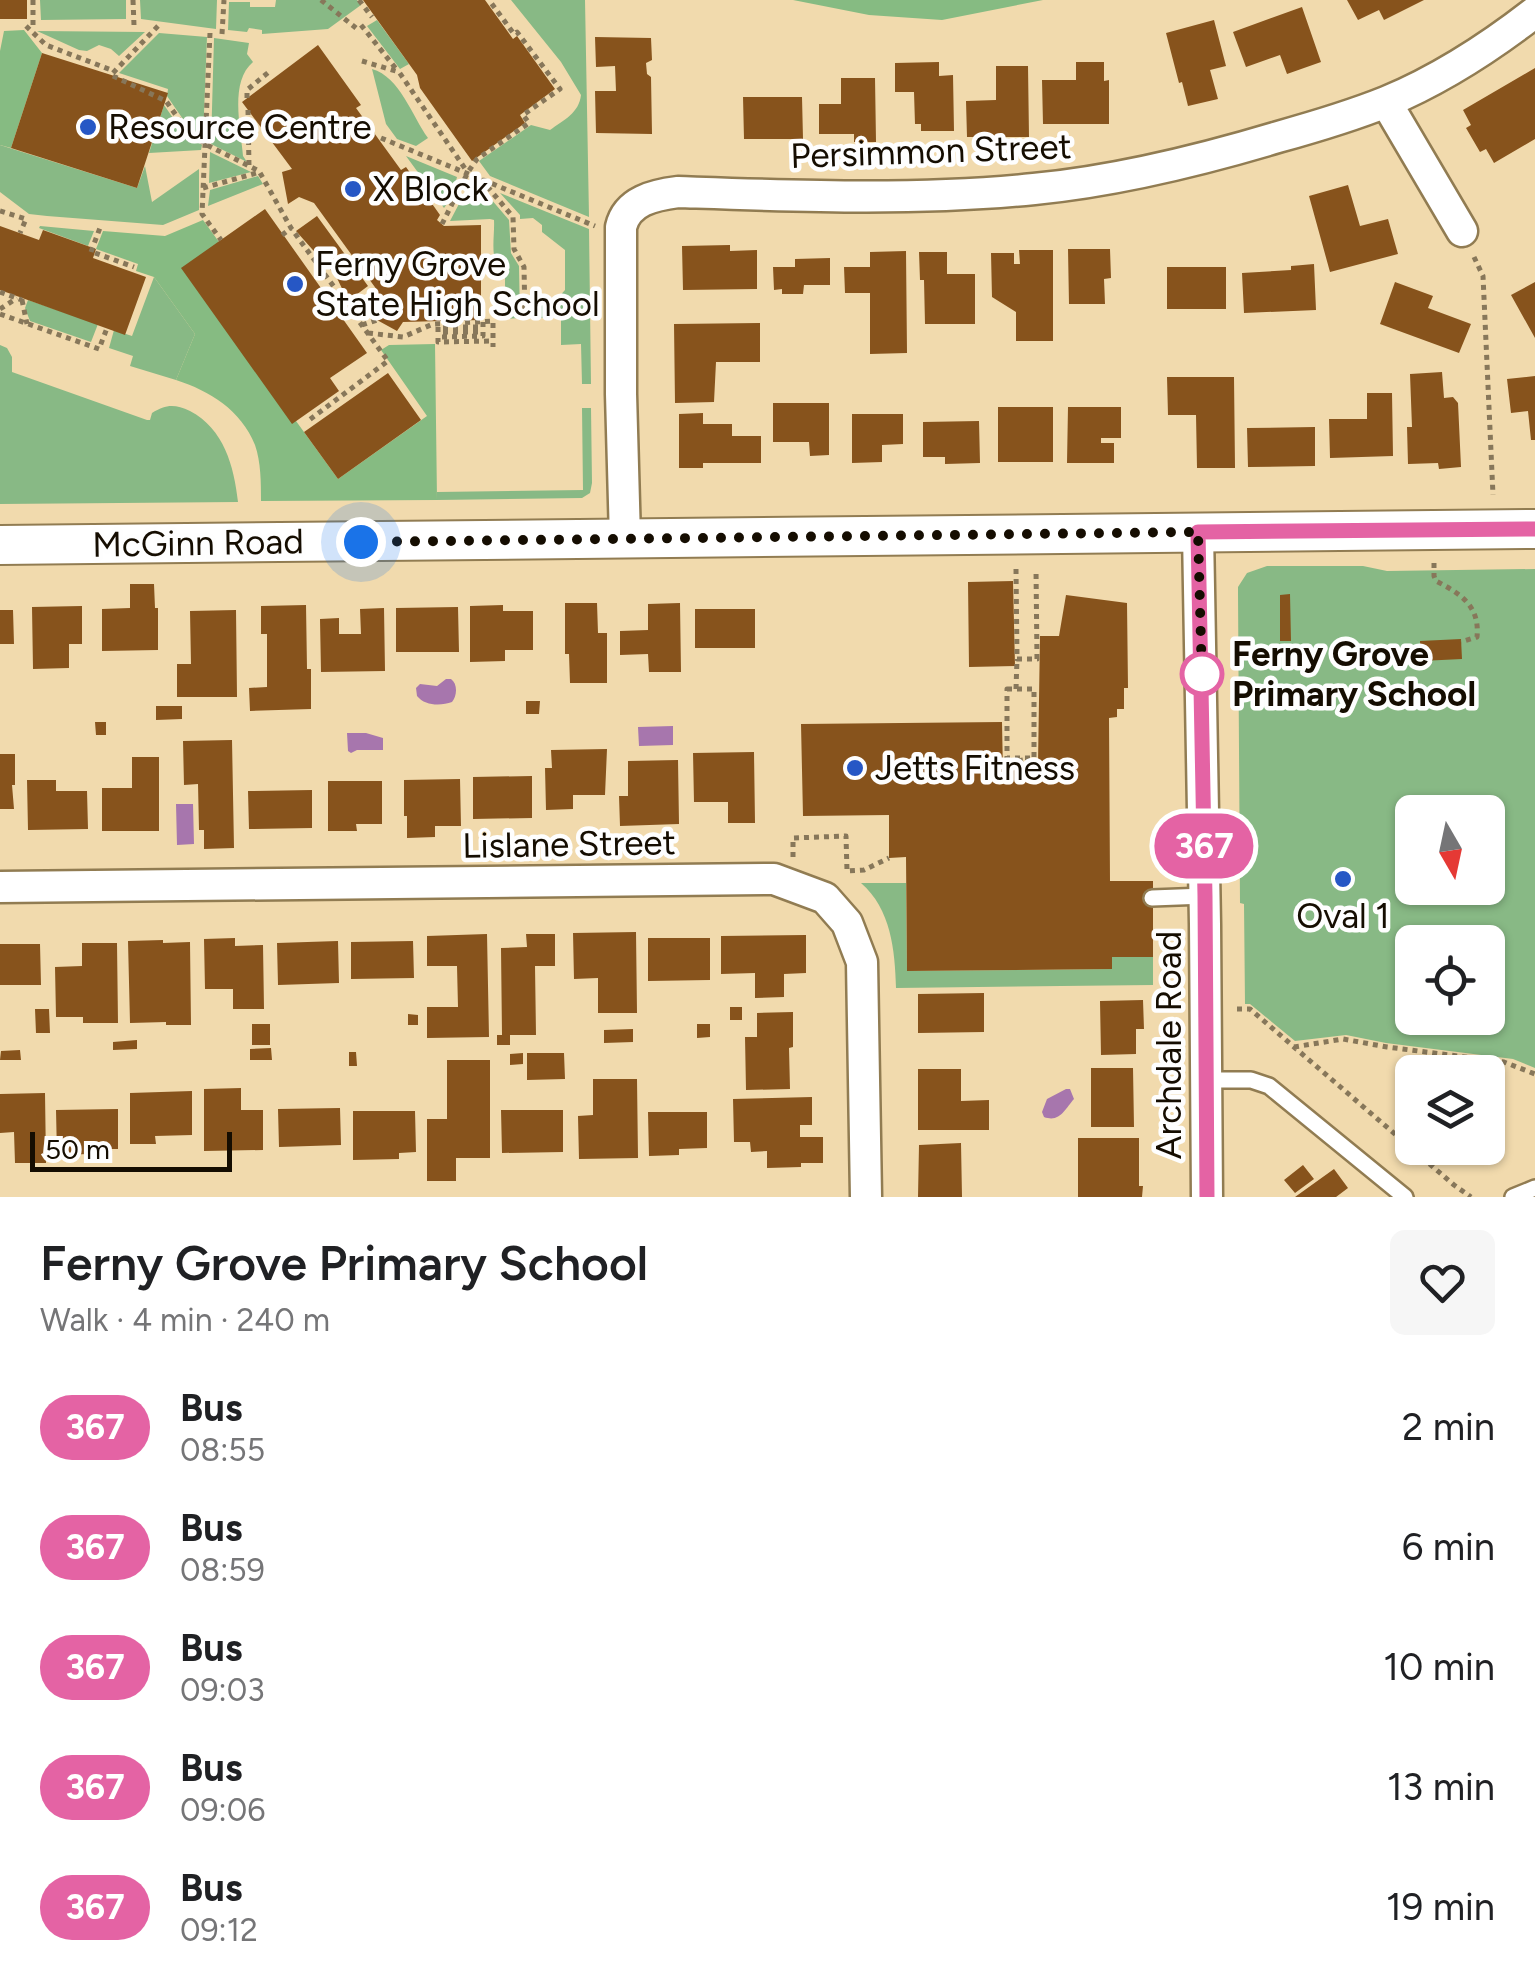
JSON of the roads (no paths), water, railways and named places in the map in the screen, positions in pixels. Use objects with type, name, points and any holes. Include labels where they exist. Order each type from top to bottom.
[{"type":"street","name":"Persimmon Street","points":[[625,538],[621,228],[629,210],[644,200],[678,192],[902,196],[1034,189],[1180,165],[1386,102],[1470,58],[1535,12]]},
{"type":"street","points":[[1386,102],[1462,231]]},
{"type":"street","name":"McGinn Road","points":[[0,546],[1535,528]]},
{"type":"street","name":"Archdale Road","points":[[1198,532],[1207,1197]]},
{"type":"street","name":"Lislane Street","points":[[0,887],[774,879],[825,898],[847,924],[862,962],[866,1197]]},
{"type":"lane","points":[[1152,898],[1205,896]]},
{"type":"lane","points":[[1206,1080],[1251,1080],[1268,1086],[1406,1197]]},
{"type":"lane","points":[[1512,1197],[1535,1188]]},
{"type":"place","name":"Resource Centre","points":[[88,127]]},
{"type":"place","name":"X Block","points":[[353,189]]},
{"type":"place","name":"Ferny Grove State High School","points":[[295,284]]},
{"type":"place","name":"Ferny Grove Primary School","points":[[1202,674]]},
{"type":"place","name":"Jetts Fitness","points":[[855,768]]},
{"type":"place","name":"Oval 1","points":[[1343,879]]}]
